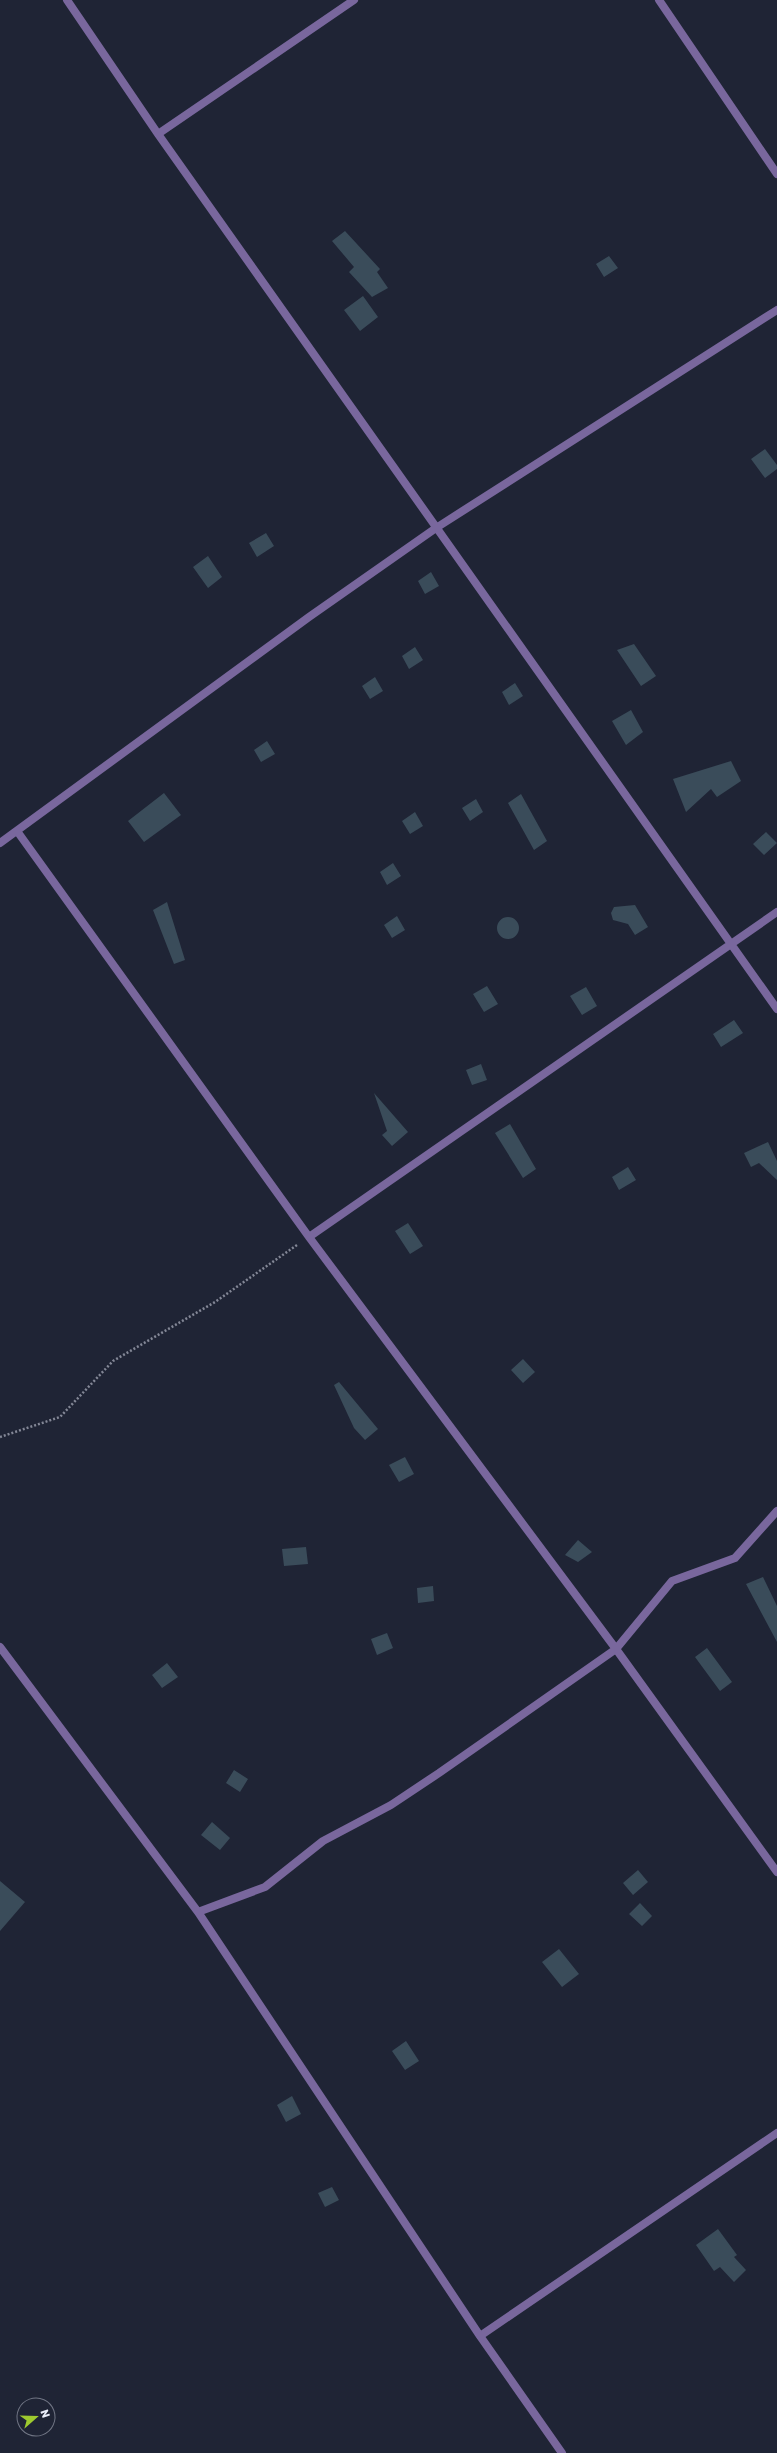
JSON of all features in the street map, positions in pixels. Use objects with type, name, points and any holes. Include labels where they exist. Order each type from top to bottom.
[{"type":"street","points":[[67,0],[158,134],[777,1009]]},
{"type":"street","points":[[158,134],[354,0]]},
{"type":"street","points":[[659,0],[777,174]]},
{"type":"street","points":[[0,843],[309,617],[436,528],[777,310]]},
{"type":"street","points":[[18,831],[309,1237],[616,1649],[777,1872]]},
{"type":"street","points":[[309,1237],[777,912]]},
{"type":"street","points":[[198,1912],[265,1887],[323,1840],[391,1805],[616,1649],[672,1581],[735,1558],[777,1511]]},
{"type":"street","points":[[0,1647],[198,1912],[480,2336],[562,2453]]},
{"type":"street","points":[[480,2336],[777,2133]]},
{"type":"path","points":[[0,1438],[60,1417],[113,1361],[215,1302],[309,1237]]},
{"type":"building","points":[[345,231],[380,269],[377,272],[388,288],[372,297],[349,272],[354,267],[332,241]]},
{"type":"building","points":[[609,256],[618,268],[604,277],[596,264]]},
{"type":"building","points":[[363,296],[378,317],[360,331],[344,310]]},
{"type":"building","points":[[765,449],[777,465],[777,469],[765,478],[751,459]]},
{"type":"building","points":[[266,533],[274,546],[257,557],[249,543]]},
{"type":"building","points":[[208,556],[222,577],[208,588],[193,567]]},
{"type":"building","points":[[431,572],[439,586],[425,594],[418,581]]},
{"type":"building","points":[[634,644],[656,676],[641,686],[617,650]]},
{"type":"building","points":[[415,647],[423,660],[409,669],[402,656]]},
{"type":"building","points":[[375,677],[383,691],[370,699],[362,686]]},
{"type":"building","points":[[515,683],[523,696],[509,705],[502,692]]},
{"type":"building","points":[[631,710],[643,732],[626,745],[612,721]]},
{"type":"building","points":[[267,741],[275,754],[261,762],[254,750]]},
{"type":"building","points":[[731,761],[741,781],[717,797],[711,789],[686,812],[673,779]]},
{"type":"building","points":[[164,793],[181,815],[144,842],[128,821]]},
{"type":"building","points":[[521,794],[547,841],[534,850],[508,803]]},
{"type":"building","points":[[476,799],[483,812],[470,821],[462,808]]},
{"type":"building","points":[[415,812],[423,826],[410,834],[402,821]]},
{"type":"building","points":[[766,832],[777,843],[764,855],[753,844]]},
{"type":"building","points":[[393,863],[401,876],[387,885],[380,872]]},
{"type":"building","points":[[167,902],[185,960],[174,964],[153,910]]},
{"type":"building","points":[[635,905],[648,927],[635,935],[628,924],[613,920],[611,913],[614,907]]},
{"type":"building","points":[[397,916],[405,930],[392,938],[384,925]]},
{"type":"building","points":[[508,917],[516,920],[519,928],[516,936],[508,939],[500,936],[497,928],[500,920]]},
{"type":"building","points":[[487,986],[498,1004],[484,1012],[473,994]]},
{"type":"building","points":[[586,987],[597,1006],[582,1015],[570,996]]},
{"type":"building","points":[[734,1020],[743,1033],[721,1047],[713,1034]]},
{"type":"building","points":[[481,1064],[487,1080],[472,1085],[466,1070]]},
{"type":"building","points":[[374,1093],[408,1132],[392,1146],[382,1135],[387,1131]]},
{"type":"building","points":[[510,1124],[536,1169],[523,1178],[495,1133]]},
{"type":"building","points":[[768,1142],[777,1161],[777,1180],[759,1163],[751,1167],[744,1153]]},
{"type":"building","points":[[628,1167],[636,1180],[619,1190],[612,1177]]},
{"type":"building","points":[[408,1223],[423,1246],[410,1254],[395,1231]]},
{"type":"building","points":[[523,1359],[535,1372],[523,1383],[511,1370]]},
{"type":"building","points":[[339,1382],[378,1429],[365,1440],[354,1428],[334,1385]]},
{"type":"building","points":[[405,1457],[414,1474],[399,1482],[389,1465]]},
{"type":"building","points":[[578,1540],[592,1552],[578,1562],[565,1555]]},
{"type":"building","points":[[306,1547],[308,1564],[284,1566],[282,1549]]},
{"type":"building","points":[[763,1577],[777,1606],[777,1642],[746,1584]]},
{"type":"building","points":[[433,1586],[434,1601],[418,1603],[417,1588]]},
{"type":"building","points":[[387,1633],[393,1648],[377,1655],[371,1639]]},
{"type":"building","points":[[707,1648],[732,1682],[720,1691],[695,1657]]},
{"type":"building","points":[[167,1663],[178,1677],[162,1688],[152,1675]]},
{"type":"building","points":[[234,1770],[248,1779],[240,1792],[226,1783]]},
{"type":"building","points":[[212,1822],[230,1838],[220,1850],[201,1835]]},
{"type":"building","points":[[638,1870],[648,1882],[633,1895],[623,1883]]},
{"type":"building","points":[[0,1881],[25,1902],[0,1931]]},
{"type":"building","points":[[640,1903],[652,1916],[642,1926],[629,1914]]},
{"type":"building","points":[[559,1949],[579,1974],[562,1987],[542,1962]]},
{"type":"building","points":[[406,2041],[419,2061],[405,2070],[392,2051]]},
{"type":"building","points":[[292,2096],[301,2114],[286,2122],[277,2105]]},
{"type":"building","points":[[332,2187],[339,2200],[325,2207],[318,2193]]},
{"type":"building","points":[[718,2229],[737,2255],[734,2257],[746,2270],[734,2282],[720,2267],[714,2271],[696,2245]]}]
